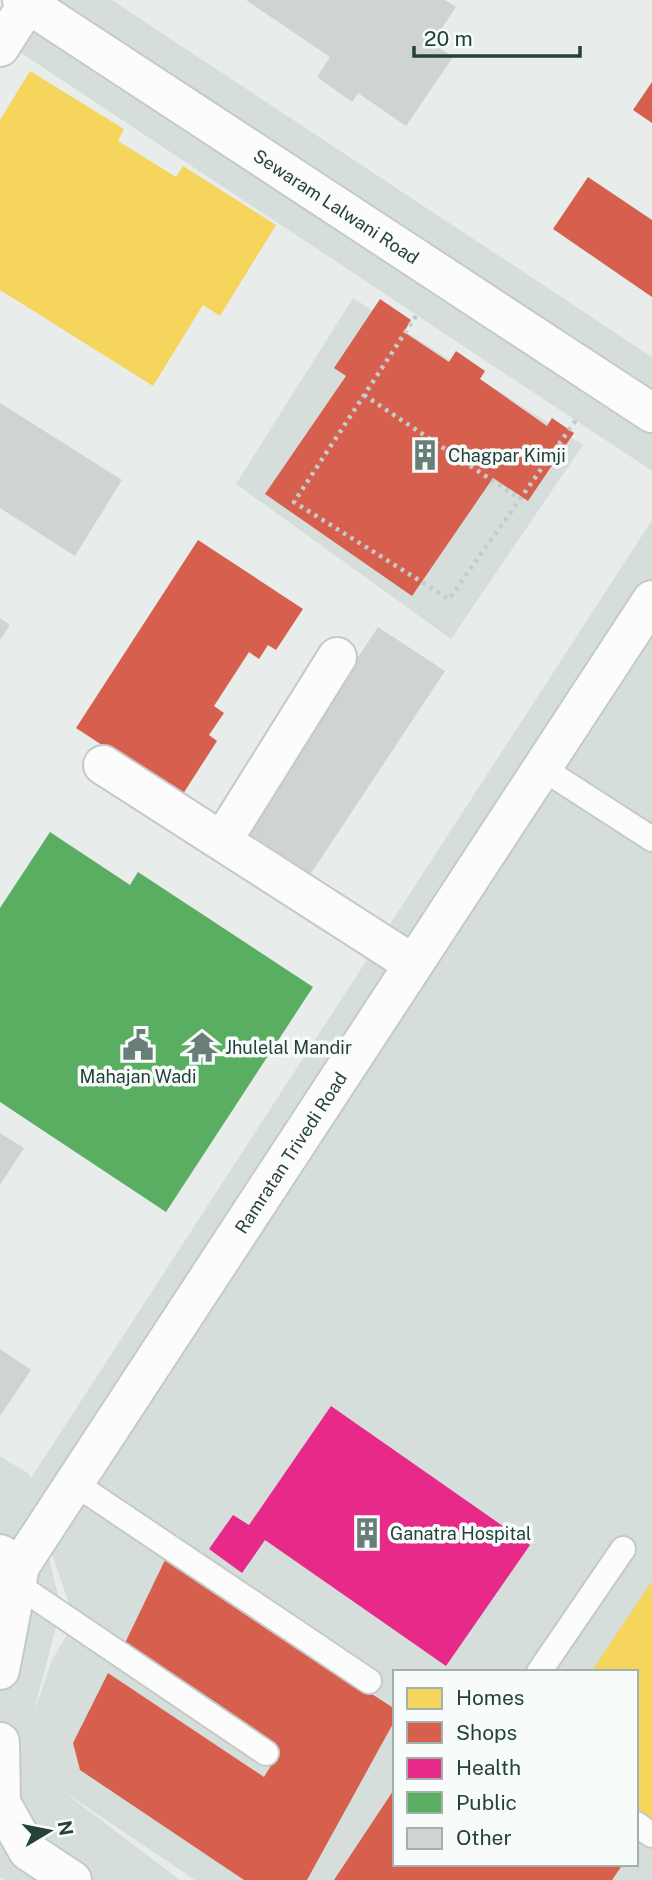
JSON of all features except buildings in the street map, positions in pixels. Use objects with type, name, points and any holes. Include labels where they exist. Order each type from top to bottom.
[{"type":"street","points":[[0,47],[27,1]]},
{"type":"street","name":"Sewaram Lalwani Road","points":[[27,1],[652,413]]},
{"type":"street","name":"Ramratan Trivedi Road","points":[[12,1568],[74,1483],[652,600]]},
{"type":"street","points":[[222,841],[337,657]]},
{"type":"street","points":[[103,765],[413,964]]},
{"type":"street","points":[[0,1670],[12,1568]]},
{"type":"street","points":[[0,1742],[1,1803],[29,1851],[72,1880]]},
{"type":"lane","points":[[542,768],[652,839]]},
{"type":"lane","points":[[74,1483],[369,1681]]},
{"type":"lane","points":[[539,1670],[623,1549]]},
{"type":"lane","points":[[12,1568],[266,1754]]},
{"type":"path","points":[[444,275],[294,502],[449,599],[603,382]]},
{"type":"path","points":[[364,395],[520,499]]},
{"type":"shaded area","points":[[34,0],[112,0],[652,357],[652,471],[6,43]]},
{"type":"shaded area","name":"Chagpar Kimji","points":[[353,298],[583,445],[451,639],[236,484]]},
{"type":"shaded area","points":[[652,520],[652,1880],[195,1880],[60,1789],[180,1880],[5,1880],[0,1877],[0,1456],[29,1474],[31,1478]],"holes":[[[39,1517],[75,1621],[52,1660],[33,1715],[61,1608]]]},
{"type":"place","name":"Chagpar Kimji","points":[[425,455]]},
{"type":"place","name":"Mahajan Wadi","points":[[138,1045]]},
{"type":"place","name":"Jhulelal Mandir","points":[[202,1047]]},
{"type":"place","name":"Ganatra Hospital","points":[[367,1533]]}]
